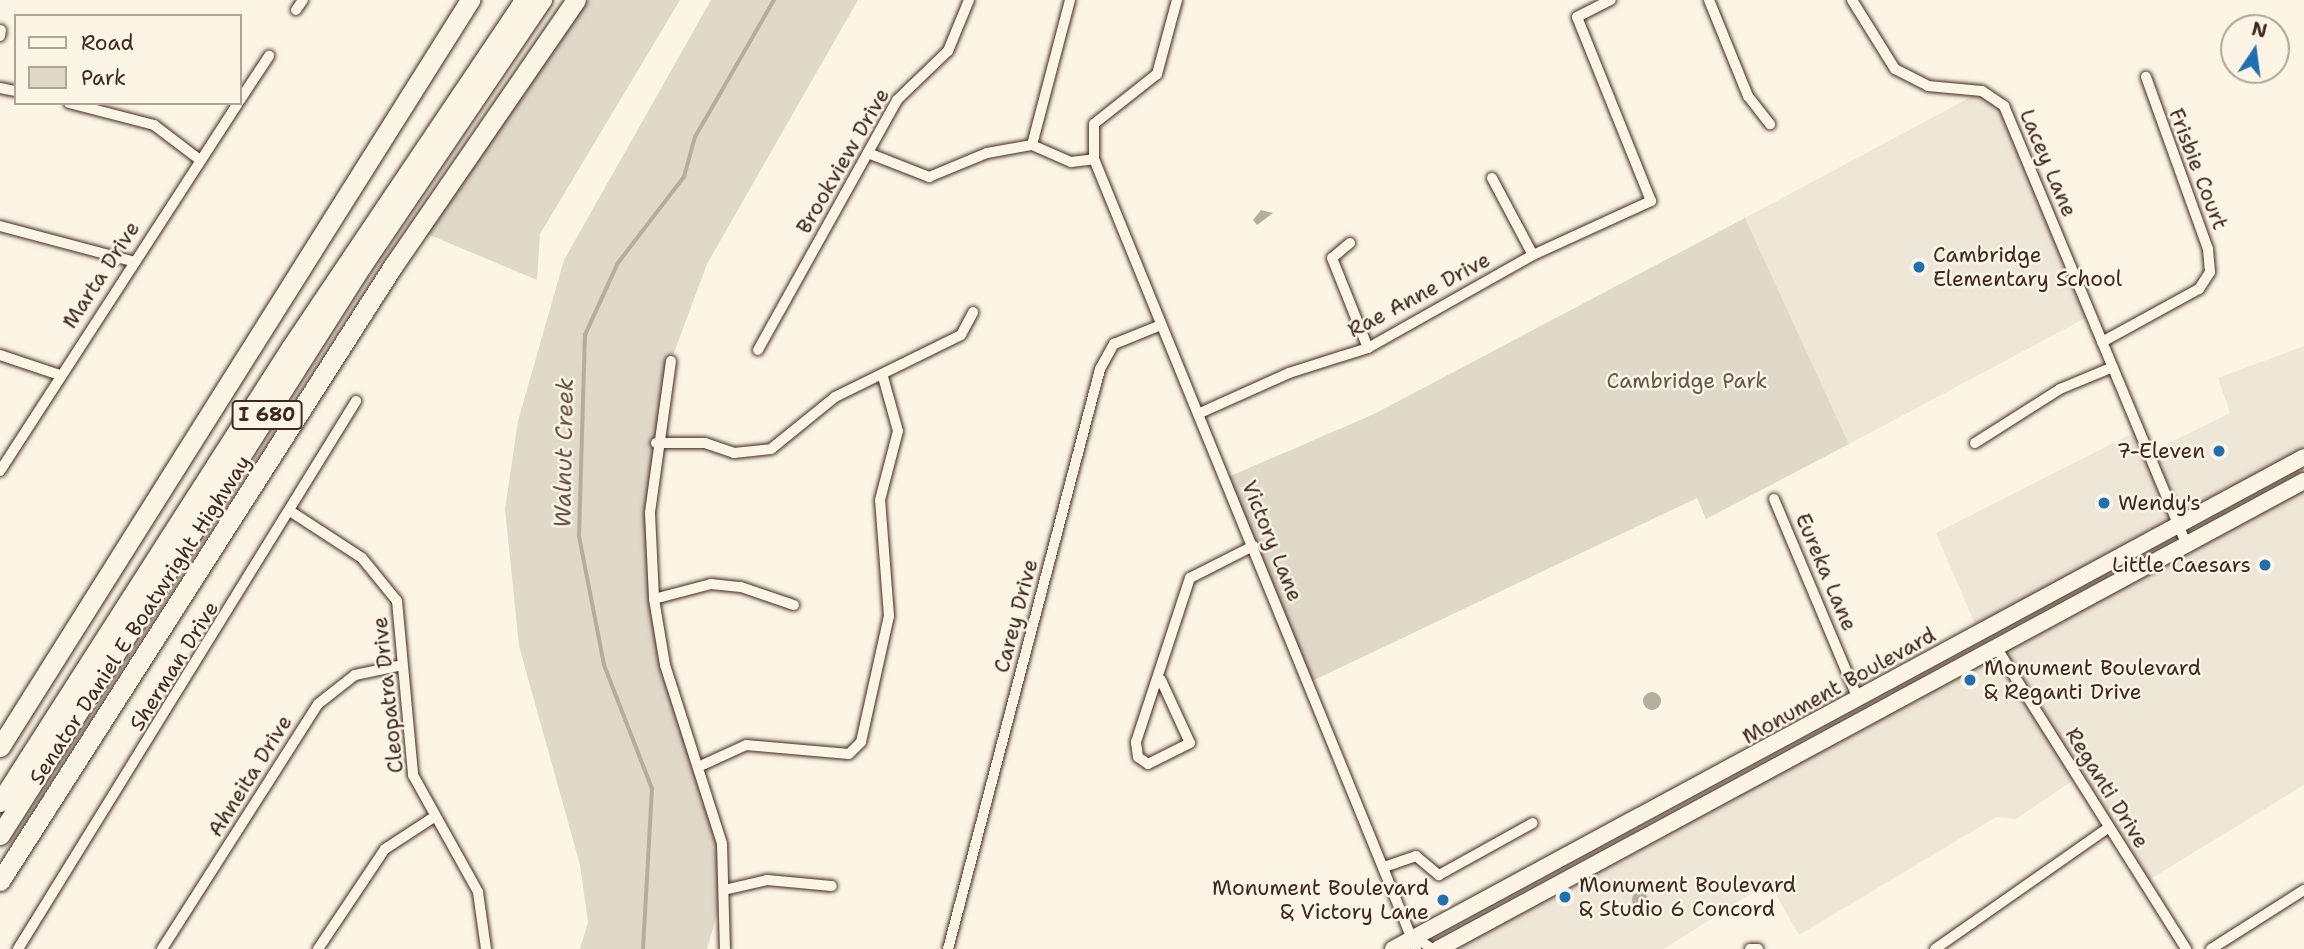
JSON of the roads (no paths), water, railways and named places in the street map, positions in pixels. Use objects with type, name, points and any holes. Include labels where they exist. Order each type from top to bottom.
[{"type":"highway","points":[[0,747],[470,0]]},
{"type":"highway","points":[[502,25],[516,0]]},
{"type":"highway","name":"Senator Daniel E Boatwright Highway","points":[[0,802],[502,25],[524,0]]},
{"type":"highway","name":"I 680","points":[[0,835],[361,267],[542,0]]},
{"type":"highway","name":"Senator Daniel E Boatwright Highway","points":[[0,881],[393,266],[576,0]]},
{"type":"main road","name":"Monument Boulevard","points":[[1393,949],[1416,943],[2176,523],[2304,457]]},
{"type":"main road","name":"Monument Boulevard","points":[[1438,949],[2304,481]]},
{"type":"street","name":"Brookview Drive","points":[[758,350],[897,100],[948,51],[970,0]]},
{"type":"street","points":[[1032,145],[1070,0]]},
{"type":"street","points":[[868,153],[929,177],[987,153],[1032,145],[1071,162],[1094,159],[1091,139],[1101,114],[1149,87],[1157,74],[1177,0]]},
{"type":"street","name":"Rae Anne Drive","points":[[1200,413],[1289,373],[1368,348],[1533,256],[1651,201],[1577,18],[1611,0]]},
{"type":"street","points":[[1709,0],[1748,96],[1770,124]]},
{"type":"street","name":"Lacey Lane","points":[[1852,0],[1895,69],[1928,86],[1982,92],[2004,106],[2186,544]]},
{"type":"street","name":"Marta Drive","points":[[242,97],[269,56]]},
{"type":"street","name":"Frisbie Court","points":[[2102,342],[2199,289],[2210,272],[2208,249],[2146,77]]},
{"type":"street","points":[[88,105],[116,108],[154,125],[200,160]]},
{"type":"street","name":"Marta Drive","points":[[0,471],[132,261],[237,105]]},
{"type":"street","name":"Victory Lane","points":[[1094,159],[1416,943]]},
{"type":"street","points":[[1492,177],[1533,256]]},
{"type":"street","points":[[0,226],[132,261]]},
{"type":"street","points":[[1350,243],[1332,258],[1368,348]]},
{"type":"street","points":[[656,443],[705,443],[734,453],[771,449],[835,397],[883,377],[961,335],[973,312]]},
{"type":"street","name":"Carey Drive","points":[[948,949],[1100,369],[1114,344],[1161,325]]},
{"type":"street","points":[[0,355],[60,375]]},
{"type":"street","points":[[671,361],[656,443],[654,599],[666,665],[722,844],[725,949]]},
{"type":"street","points":[[1975,443],[2060,389],[2113,367]]},
{"type":"street","points":[[698,767],[746,745],[849,754],[861,742],[889,615],[880,500],[898,431],[883,377]]},
{"type":"street","name":"Sherman Drive","points":[[18,949],[293,513],[356,401]]},
{"type":"street","name":"Eureka Lane","points":[[1773,499],[1858,699]]},
{"type":"street","name":"Cleopatra Drive","points":[[293,513],[384,579],[397,601],[413,775],[478,892],[486,949]]},
{"type":"street","points":[[1161,680],[1190,743],[1148,764],[1138,757],[1136,742],[1150,694],[1161,680],[1190,578],[1253,546]]},
{"type":"street","points":[[654,599],[711,584],[794,605]]},
{"type":"street","name":"Reganti Drive","points":[[1996,647],[2186,949]]},
{"type":"street","name":"Ahneita Drive","points":[[162,949],[318,704],[355,675],[402,665]]},
{"type":"street","points":[[318,949],[385,849],[434,817]]},
{"type":"street","points":[[1384,867],[1416,856],[1439,875],[1533,822]]},
{"type":"street","points":[[1935,949],[2108,828]]},
{"type":"street","points":[[724,890],[767,880],[832,886]]},
{"type":"street","points":[[2211,949],[2304,890]]},
{"type":"street","points":[[1416,943],[1432,949]]},
{"type":"street","points":[[1750,949],[1758,949]]},
{"type":"waterway","name":"Walnut Creek","points":[[643,949],[652,789],[604,665],[579,536],[585,335],[618,263],[684,177],[695,137],[774,0]]},
{"type":"place","name":"Cambridge Elementary School","points":[[1919,267]]},
{"type":"place","name":"7-Eleven","points":[[2219,451]]},
{"type":"place","name":"Wendy's","points":[[2104,503]]},
{"type":"place","name":"Little Caesars","points":[[2265,565]]},
{"type":"place","name":"Monument Boulevard & Reganti Drive","points":[[1970,680]]},
{"type":"place","name":"Monument Boulevard & Studio 6 Concord","points":[[1565,897]]},
{"type":"place","name":"Monument Boulevard & Victory Lane","points":[[1443,900]]},
{"type":"park label","name":"Cambridge Park","points":[[1687,381]]}]
